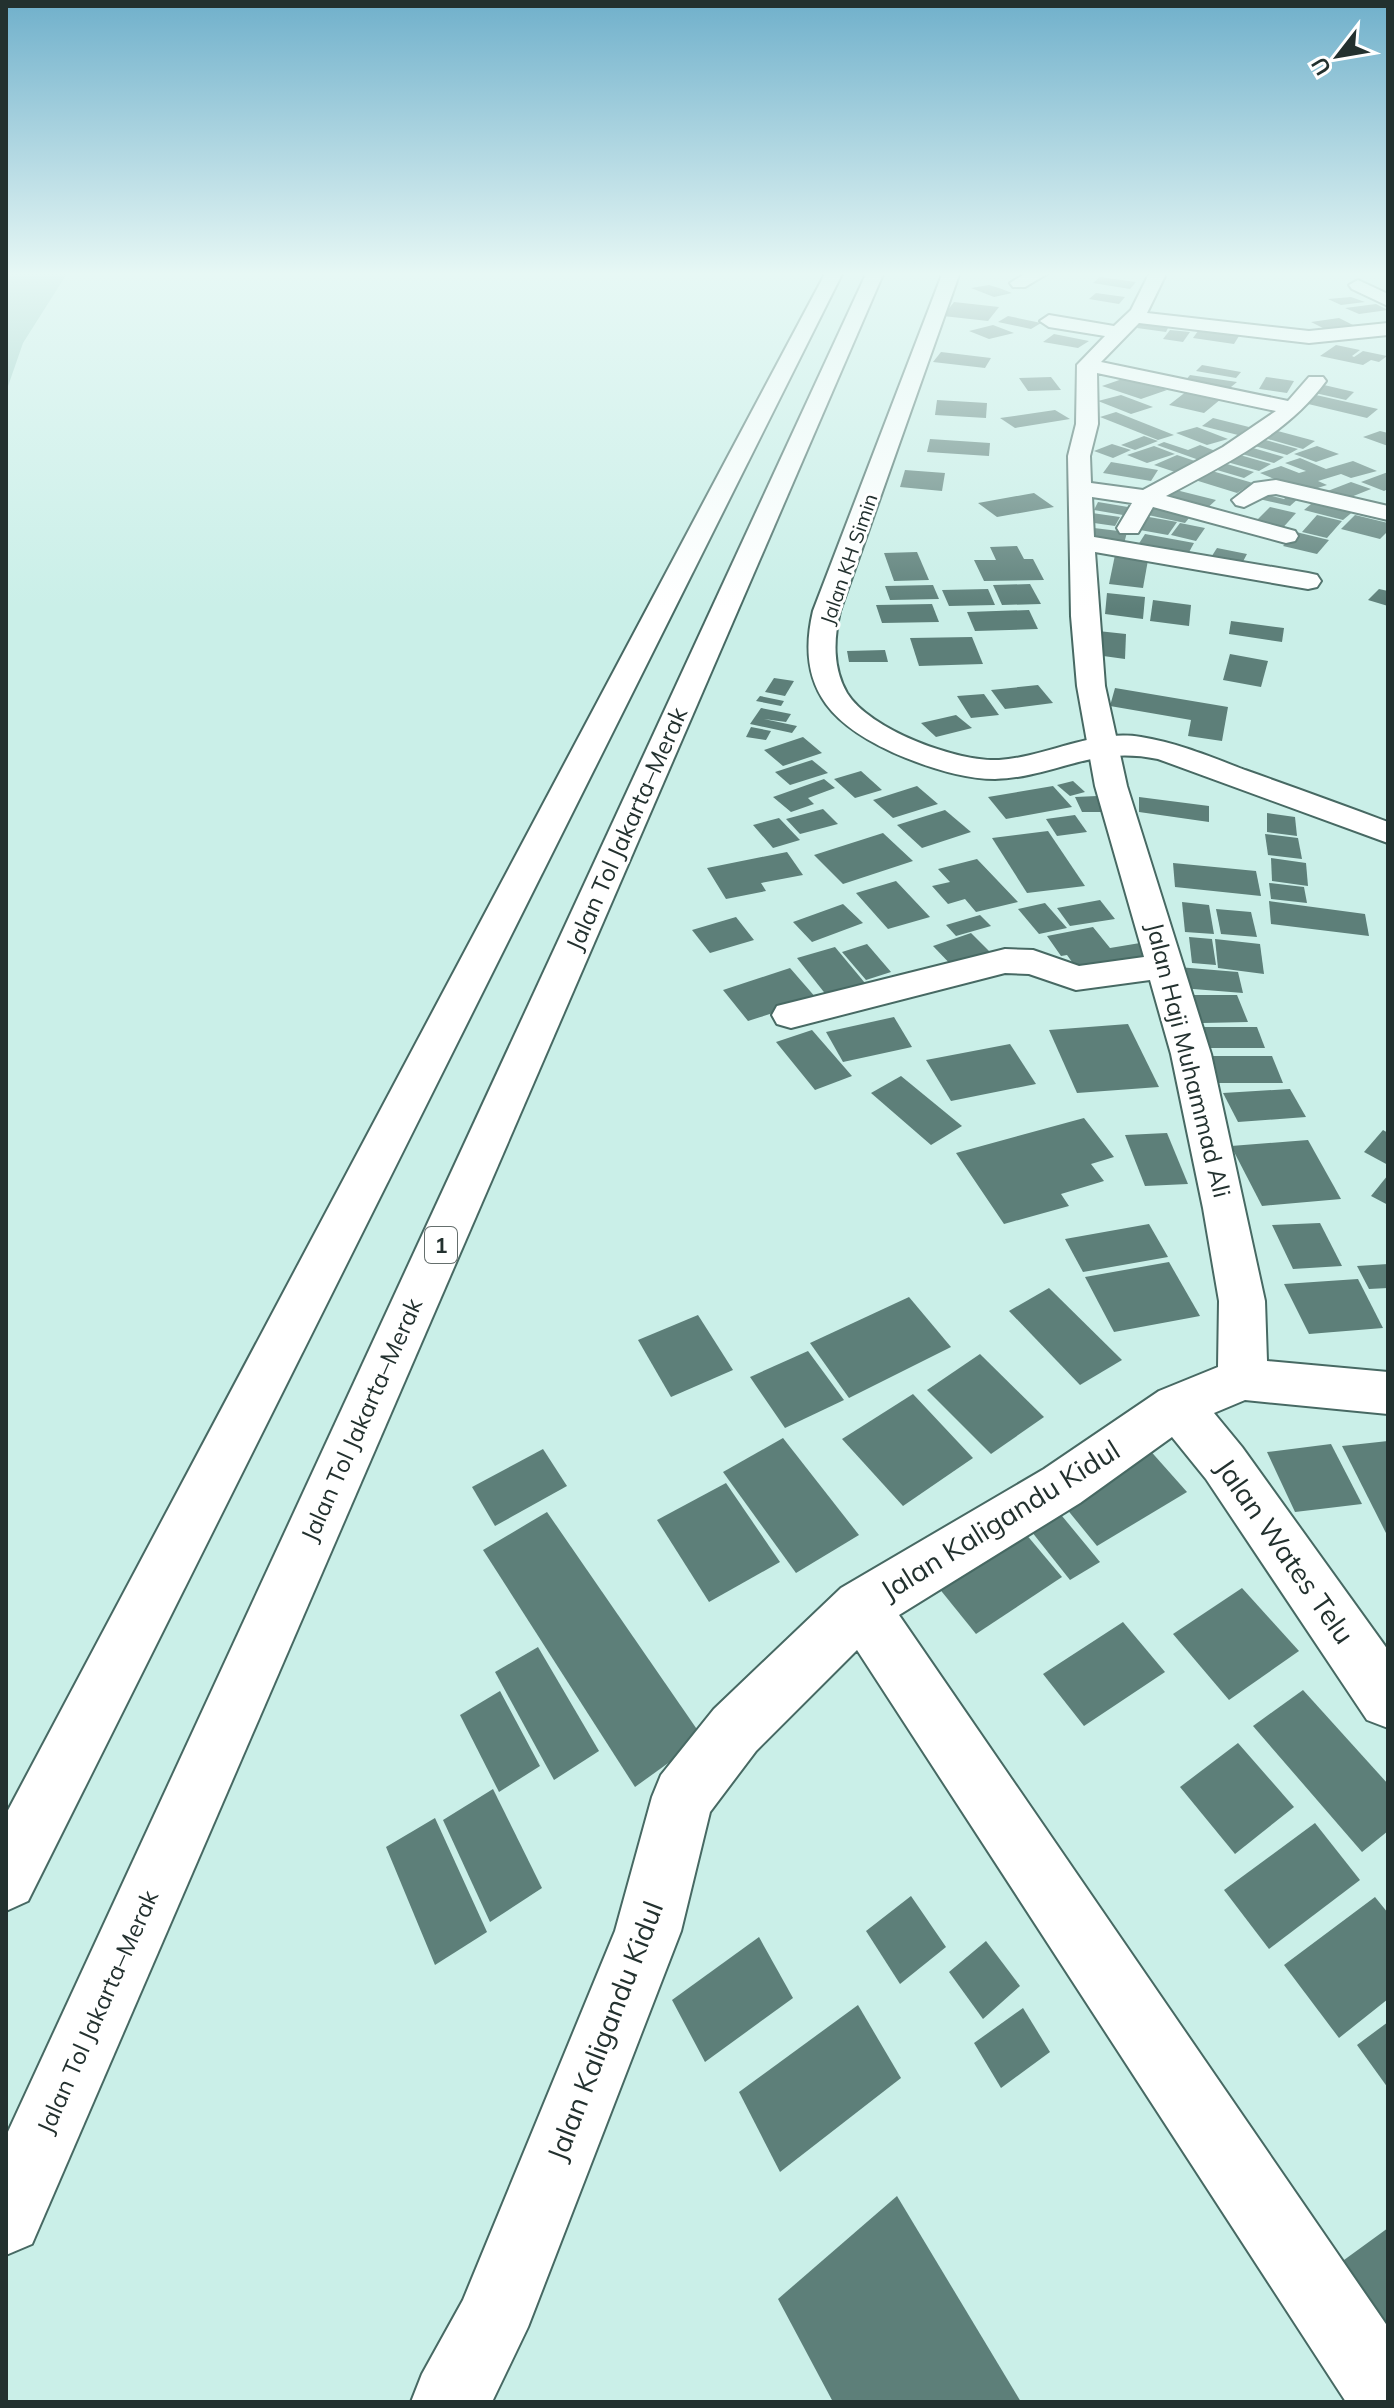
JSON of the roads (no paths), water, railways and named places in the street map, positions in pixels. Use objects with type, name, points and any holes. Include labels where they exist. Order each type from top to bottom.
[{"type":"main road","points":[[6,1879],[777,384]]},
{"type":"main road","name":"Jalan Tol Jakarta–Merak","points":[[6,2218],[826,384]]},
{"type":"main road","name":"Jalan KH Simin","points":[[914,384],[829,605],[821,643],[828,685],[842,707],[884,736],[945,762],[982,769],[1029,765],[1105,745],[1129,744],[1166,751],[1388,833]]},
{"type":"main road","name":"Jalan Haji Muhammad Ali","points":[[1087,384],[1087,424],[1079,456],[1084,616],[1091,686],[1111,786],[1191,1054],[1225,1208],[1242,1301],[1243,1379]]},
{"type":"main road","points":[[1179,384],[1293,408]]},
{"type":"main road","points":[[1216,416],[1243,384]]},
{"type":"main road","points":[[1129,528],[1146,498],[1231,452],[1293,408],[1313,384]]},
{"type":"main road","points":[[1174,483],[1314,514]]},
{"type":"main road","points":[[1244,500],[1262,488],[1276,487],[1388,513]]},
{"type":"main road","points":[[1080,488],[1146,498],[1286,536]]},
{"type":"main road","points":[[1083,543],[1308,581]]},
{"type":"main road","points":[[791,1015],[1005,961],[1033,962],[1076,978],[1166,966]]},
{"type":"main road","points":[[1243,1379],[1388,1393]]},
{"type":"main road","name":"Jalan Kaligandu Kidul","points":[[450,2402],[490,2327],[648,1931],[683,1797],[735,1730],[861,1607],[1062,1486],[1177,1406],[1243,1379]]},
{"type":"main road","name":"Jalan Wates Telu","points":[[1177,1406],[1224,1463],[1388,1699]]},
{"type":"main road","points":[[861,1607],[1275,2222],[1388,2397]]}]
